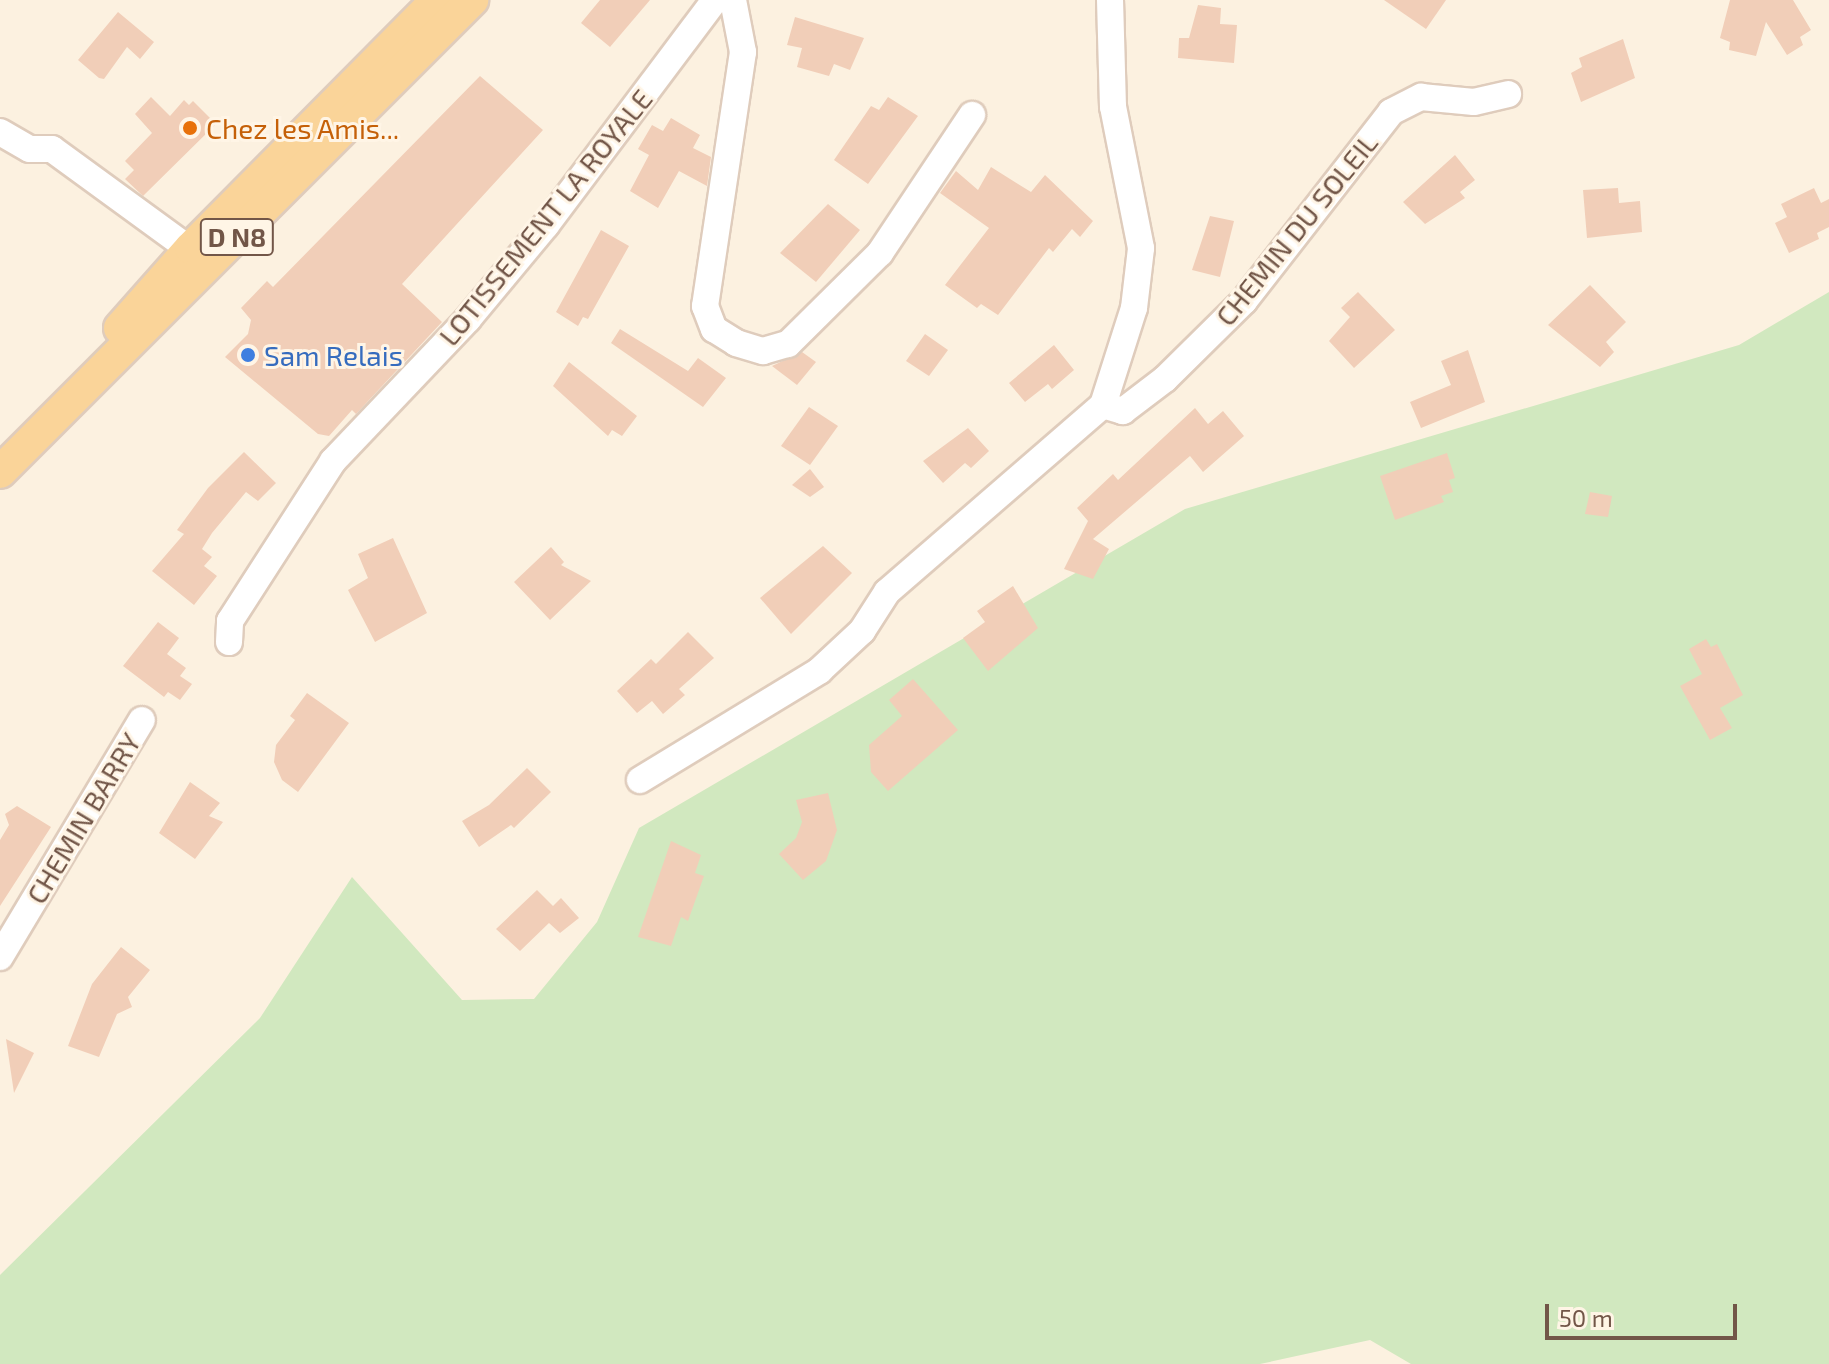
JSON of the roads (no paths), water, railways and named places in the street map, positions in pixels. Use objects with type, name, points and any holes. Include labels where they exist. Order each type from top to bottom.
[{"type":"main road","name":"D N8","points":[[0,472],[437,0]]},
{"type":"main road","name":"D N8","points":[[0,462],[200,257],[472,0]]},
{"type":"street","name":"LOTISSEMENT LA ROYALE","points":[[229,642],[230,621],[333,461],[468,319],[537,237],[715,0]]},
{"type":"street","points":[[733,0],[743,52],[705,306],[714,329],[736,343],[763,351],[788,344],[880,253],[972,115]]},
{"type":"street","points":[[640,780],[819,671],[862,631],[887,592],[1103,405],[1134,308],[1141,248],[1113,107],[1110,0]]},
{"type":"street","name":"CHEMIN DU SOLEIL","points":[[1103,405],[1123,411],[1165,379],[1244,301],[1391,112],[1421,97],[1474,102],[1508,94]]},
{"type":"street","points":[[0,132],[30,149],[52,149],[200,257]]},
{"type":"street","name":"CHEMIN BARRY","points":[[0,957],[142,720]]},
{"type":"place","name":"Chez les Amis...","points":[[190,128]]},
{"type":"place","name":"Sam Relais","points":[[248,355]]}]
